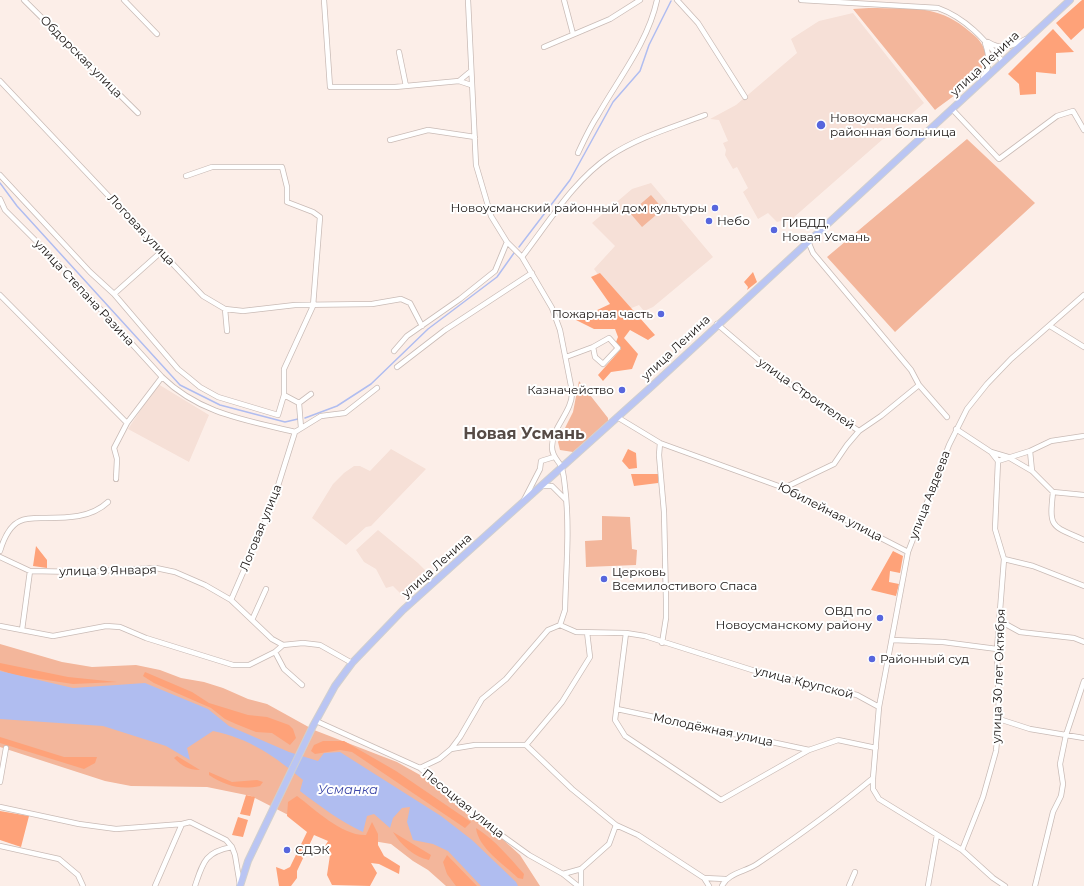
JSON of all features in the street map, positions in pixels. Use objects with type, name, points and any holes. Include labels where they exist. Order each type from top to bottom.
[{"type":"main road","name":"улица Ленина","points":[[240,886],[248,861],[314,723],[335,686],[352,663],[403,610],[617,418],[717,324],[1070,0]]},
{"type":"street","name":"Обдорская улица","points":[[24,0],[138,113]]},
{"type":"street","points":[[124,0],[156,34]]},
{"type":"street","points":[[324,0],[330,87],[362,88],[406,86],[459,81],[471,85]]},
{"type":"street","points":[[419,768],[439,759],[451,749],[460,737],[482,699],[506,678],[548,630],[554,626],[560,625],[565,610],[566,500],[562,467],[554,457],[552,443],[557,429],[573,400],[560,330],[552,308],[522,257],[507,242],[491,216],[476,165],[468,0]]},
{"type":"street","points":[[564,0],[573,34]]},
{"type":"street","points":[[544,47],[610,19],[640,0]]},
{"type":"street","points":[[578,153],[597,116],[627,69],[654,14],[657,0]]},
{"type":"street","points":[[677,0],[698,23],[746,97]]},
{"type":"street","points":[[802,0],[938,8],[961,19],[984,40],[1003,62]]},
{"type":"street","points":[[984,40],[996,47],[1008,47],[1029,37]]},
{"type":"street","points":[[977,85],[988,72],[989,61],[984,40]]},
{"type":"street","points":[[399,52],[406,86]]},
{"type":"street","points":[[459,81],[471,72]]},
{"type":"street","name":"Логовая улица","points":[[0,81],[203,296],[225,309],[243,311],[295,305],[312,306],[372,304],[401,300],[410,303],[422,326]]},
{"type":"street","points":[[952,109],[999,159],[1057,116],[1073,111],[1084,130]]},
{"type":"street","points":[[522,257],[582,178],[609,156],[646,138],[705,114]]},
{"type":"street","points":[[390,140],[428,130],[474,137]]},
{"type":"street","points":[[0,175],[90,272],[114,294],[178,369],[200,387],[218,397],[278,415],[284,395],[284,369],[312,306],[320,217],[313,212],[288,202],[287,187],[282,167],[212,167],[186,176]]},
{"type":"street","name":"улица Степана Разина","points":[[0,199],[3,211],[63,268],[177,392],[218,413],[295,432]]},
{"type":"street","points":[[808,241],[813,253],[911,370],[919,385],[947,417]]},
{"type":"street","points":[[394,351],[407,336],[495,271],[507,242]]},
{"type":"street","points":[[114,294],[161,252]]},
{"type":"street","points":[[397,367],[446,330],[532,273]]},
{"type":"street","points":[[0,295],[128,423]]},
{"type":"street","name":"улица Авдеева","points":[[892,640],[908,552],[956,430],[967,409],[987,384],[1011,359],[1084,295]]},
{"type":"street","points":[[225,309],[227,331]]},
{"type":"street","name":"улица Строителей","points":[[717,324],[778,376],[859,431]]},
{"type":"street","points":[[1050,326],[1084,347]]},
{"type":"street","points":[[566,357],[609,338],[618,348],[603,364],[595,357],[593,346]]},
{"type":"street","points":[[116,479],[117,459],[114,448],[128,423],[162,377]]},
{"type":"street","points":[[784,488],[834,464],[859,431],[881,416],[919,385]]},
{"type":"street","points":[[295,432],[321,416],[345,413],[377,388]]},
{"type":"street","points":[[299,403],[311,394]]},
{"type":"street","points":[[284,395],[299,403]]},
{"type":"street","points":[[299,403],[301,428]]},
{"type":"street","points":[[617,418],[660,443],[659,455],[664,512],[666,600],[666,618],[662,643]]},
{"type":"street","points":[[956,430],[991,452],[1008,457],[1032,471],[1053,492],[1084,496]]},
{"type":"street","name":"Логовая улица","points":[[231,600],[271,508],[295,432]]},
{"type":"street","points":[[991,452],[998,461],[1030,451],[1051,441],[1084,436]]},
{"type":"street","name":"Юбилейная улица","points":[[660,443],[784,488],[908,552]]},
{"type":"street","points":[[1030,451],[1032,471]]},
{"type":"street","points":[[524,502],[526,493],[540,469],[541,461],[554,457]]},
{"type":"street","name":"улица 30 лет Октября","points":[[962,850],[983,797],[996,751],[999,719],[997,649],[1004,559],[995,529],[998,461]]},
{"type":"street","points":[[542,486],[552,486],[566,500]]},
{"type":"street","points":[[1053,492],[1050,516],[1053,523],[1059,529],[1084,540]]},
{"type":"street","points":[[0,551],[3,539],[19,521],[30,519],[76,517],[102,508],[108,502]]},
{"type":"street","name":"улица 9 Января","points":[[0,557],[30,571],[80,572],[156,568],[175,572],[231,600],[272,639],[283,645]]},
{"type":"street","points":[[1004,559],[1033,566],[1084,586]]},
{"type":"street","points":[[22,630],[30,571]]},
{"type":"street","points":[[252,620],[266,589]]},
{"type":"street","points":[[1000,621],[1020,632],[1074,638],[1084,642]]},
{"type":"street","name":"улица Крупской","points":[[560,625],[576,632],[626,633],[645,636],[662,643],[752,670],[857,695],[879,707]]},
{"type":"street","points":[[0,626],[53,636],[106,626],[120,627],[146,638],[233,665],[249,665],[275,652],[283,645],[303,643],[320,645],[352,663]]},
{"type":"street","points":[[526,745],[562,702],[590,657],[587,632]]},
{"type":"street","points":[[626,633],[616,720],[625,736],[721,800],[809,750],[838,740],[876,748]]},
{"type":"street","points":[[997,649],[943,642],[892,640],[879,707],[873,789],[879,799],[962,850],[993,878],[1005,886]]},
{"type":"street","points":[[275,652],[284,669],[302,685]]},
{"type":"street","points":[[1035,886],[1051,820],[1063,784],[1060,764],[1066,735],[1084,681]]},
{"type":"street","name":"Молодёжная улица","points":[[617,709],[809,750]]},
{"type":"street","points":[[999,719],[1030,729],[1084,738]]},
{"type":"street","name":"Песоцкая улица","points":[[314,723],[419,768],[479,819],[529,855],[563,874],[579,886]]},
{"type":"street","points":[[451,749],[488,744],[526,745],[572,789],[616,825],[638,834],[704,878],[709,886]]},
{"type":"street","points":[[0,782],[6,748]]},
{"type":"street","points":[[704,878],[725,879],[761,861],[848,799],[873,778]]},
{"type":"street","points":[[0,806],[79,824],[116,829],[182,824],[190,822],[226,840],[232,847],[240,886]]},
{"type":"street","points":[[155,886],[182,824]]},
{"type":"street","points":[[563,874],[581,869],[609,844],[616,825]]},
{"type":"street","points":[[928,886],[936,835]]},
{"type":"street","points":[[0,846],[59,858],[78,875],[83,886]]},
{"type":"street","points":[[195,886],[204,860],[213,852],[232,847]]},
{"type":"street","points":[[579,886],[581,869]]},
{"type":"street","points":[[849,886],[855,872]]},
{"type":"street","points":[[993,878],[995,886]]},
{"type":"street","points":[[722,886],[725,879]]},
{"type":"shaded area","points":[[1082,0],[1084,0],[1084,28],[1071,40],[1056,23]]},
{"type":"shaded area","points":[[869,8],[926,10],[950,18],[962,25],[980,42],[985,53],[985,60],[981,70],[970,83],[935,110],[853,9]]},
{"type":"shaded area","points":[[853,13],[924,103],[793,218],[777,222],[768,213],[758,219],[743,192],[748,188],[737,167],[733,169],[725,155],[726,150],[723,143],[728,141],[719,120],[710,119],[736,105],[797,53],[791,39],[819,21]]},
{"type":"shaded area","points":[[1053,29],[1074,52],[1056,53],[1056,74],[1036,72],[1036,94],[1020,95],[1019,84],[1008,74]]},
{"type":"shaded area","points":[[967,139],[1035,203],[895,332],[827,257]]},
{"type":"shaded area","points":[[651,183],[713,257],[653,307],[644,311],[639,305],[624,311],[594,269],[615,246],[592,223],[632,189]]},
{"type":"shaded area","points":[[651,195],[663,209],[642,227],[630,213]]},
{"type":"shaded area","points":[[753,272],[757,282],[747,290],[748,287],[744,282]]},
{"type":"shaded area","points":[[600,273],[655,335],[648,340],[630,330],[624,338],[638,354],[632,369],[611,372],[603,381],[598,375],[621,349],[616,342],[618,337],[615,329],[594,329],[576,320],[610,304],[591,277]]},
{"type":"shaded area","points":[[579,381],[608,418],[608,421],[573,452],[560,450],[558,442],[573,412]]},
{"type":"shaded area","points":[[158,384],[209,415],[189,462],[128,429]]},
{"type":"shaded area","points":[[391,449],[426,469],[371,526],[366,527],[346,545],[312,518],[333,484],[344,473],[354,466],[360,466],[370,471]]},
{"type":"shaded area","points":[[628,449],[636,453],[637,468],[629,469],[622,461]]},
{"type":"shaded area","points":[[631,474],[658,474],[658,483],[634,486]]},
{"type":"shaded area","points":[[602,516],[630,517],[632,549],[637,550],[636,565],[586,567],[585,541],[602,540]]},
{"type":"shaded area","points":[[378,530],[418,563],[430,575],[404,597],[393,586],[386,588],[376,569],[364,562],[356,550]]},
{"type":"shaded area","points":[[36,546],[47,560],[47,568],[33,566]]},
{"type":"shaded area","points":[[893,551],[903,556],[900,573],[890,571],[889,582],[899,584],[896,596],[871,590]]},
{"type":"shaded area","points":[[0,644],[62,662],[92,667],[136,665],[160,670],[181,678],[204,682],[223,688],[248,699],[267,704],[314,730],[397,762],[429,780],[487,825],[520,855],[540,886],[446,886],[428,870],[413,861],[391,844],[367,840],[300,821],[251,796],[207,787],[131,786],[105,781],[0,747]]},
{"type":"shaded area","points":[[0,663],[68,677],[117,682],[73,684],[14,675],[0,670]]},
{"type":"shaded area","points":[[145,672],[192,692],[209,703],[248,715],[267,717],[289,725],[293,729],[296,738],[290,745],[272,733],[256,732],[236,724],[225,719],[211,708],[154,683],[143,676]]},
{"type":"shaded area","points":[[0,737],[64,757],[97,757],[95,763],[84,769],[0,743]]},
{"type":"shaded area","points":[[323,741],[344,741],[396,771],[471,822],[465,828],[352,752],[340,750],[315,754],[311,751],[314,745]]},
{"type":"shaded area","points":[[177,756],[200,770],[192,769],[183,765],[174,758]]},
{"type":"shaded area","points":[[209,772],[232,782],[257,780],[263,782],[260,786],[246,788],[233,786],[215,779],[209,775]]},
{"type":"shaded area","points":[[246,795],[255,797],[250,816],[240,814]]},
{"type":"shaded area","points":[[297,796],[321,815],[348,831],[366,835],[372,822],[378,834],[378,845],[384,856],[400,866],[399,874],[379,864],[371,863],[377,873],[370,886],[332,885],[327,875],[330,855],[325,846],[328,841],[314,835],[297,871],[297,878],[291,886],[279,886],[276,867],[284,870],[290,867],[307,832],[287,816],[288,802]]},
{"type":"shaded area","points":[[0,811],[29,816],[21,847],[0,840]]},
{"type":"shaded area","points":[[238,817],[248,820],[243,837],[232,835]]},
{"type":"shaded area","points":[[476,828],[496,843],[524,874],[523,879],[518,878],[493,856],[482,842]]},
{"type":"shaded area","points":[[393,832],[431,855],[429,860],[408,850]]},
{"type":"shaded area","points":[[447,855],[477,886],[456,886],[447,874],[443,862]]},
{"type":"water","name":"Усманка","points":[[0,671],[73,688],[145,683],[208,709],[229,726],[289,752],[318,761],[324,753],[340,752],[441,816],[472,840],[516,882],[518,886],[481,886],[448,851],[433,844],[413,840],[407,822],[410,807],[402,808],[393,818],[390,828],[374,814],[367,816],[363,832],[355,828],[300,791],[303,780],[283,764],[250,744],[226,734],[213,731],[187,748],[190,760],[166,746],[103,726],[0,719]]},
{"type":"waterway","points":[[519,247],[570,180],[613,102],[640,71],[649,45],[671,1]]},
{"type":"waterway","points":[[0,183],[17,206],[180,385],[220,405],[285,422],[298,419]]},
{"type":"waterway","points":[[305,418],[337,406],[371,384],[428,329],[497,277],[514,253]]},
{"type":"place","name":"Новоусманская районная больница","points":[[821,125]]},
{"type":"place","name":"Новоусманский районный дом культуры","points":[[715,208]]},
{"type":"place","name":"Небо","points":[[709,221]]},
{"type":"place","name":"ГИБДД, Новая Усмань","points":[[774,230]]},
{"type":"place","name":"Пожарная часть","points":[[661,314]]},
{"type":"place","name":"Казначейство","points":[[622,390]]},
{"type":"place","name":"Церковь Всемилостивого Спаса","points":[[604,579]]},
{"type":"place","name":"ОВД по Новоусманскому району","points":[[880,618]]},
{"type":"place","name":"Районный суд","points":[[872,659]]},
{"type":"place","name":"СДЭК","points":[[287,850]]},
{"type":"district","name":"Новая Усмань","points":[[524,434]]}]
